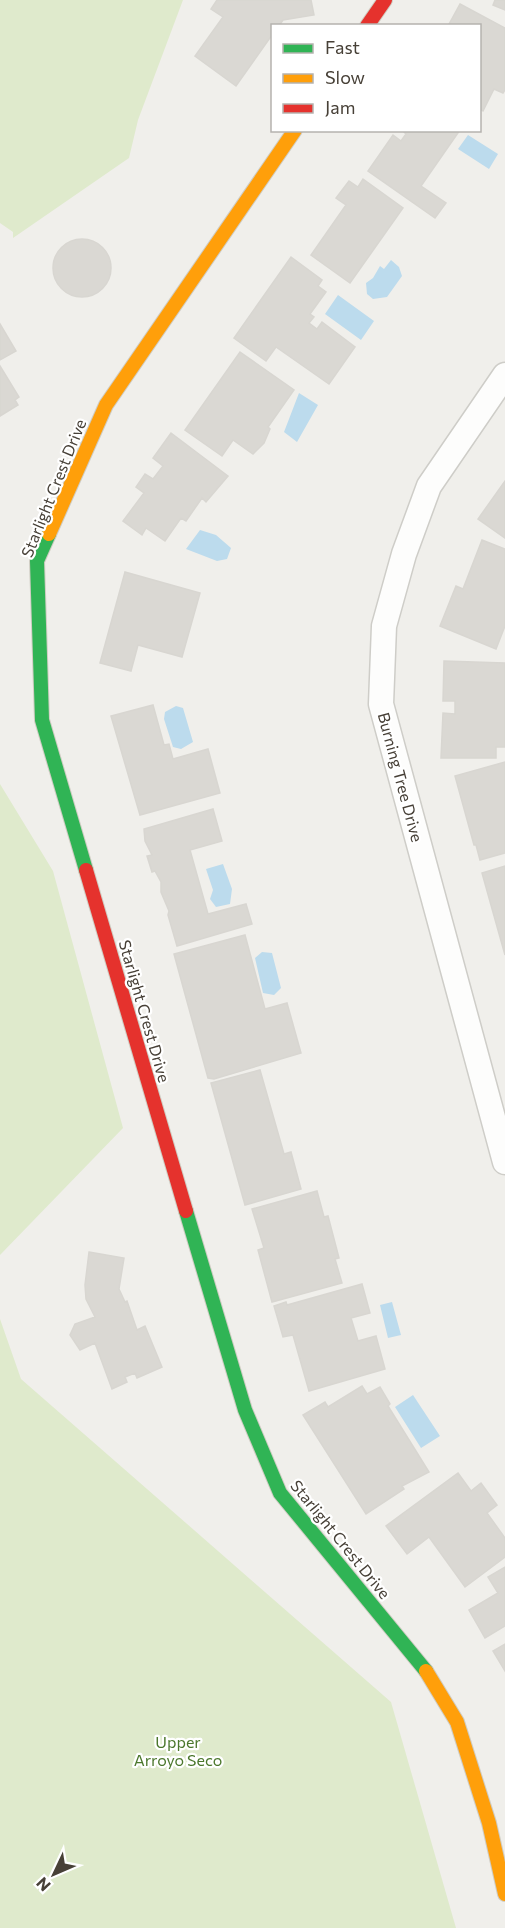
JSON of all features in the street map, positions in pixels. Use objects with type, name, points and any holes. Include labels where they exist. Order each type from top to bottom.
[{"type":"street","points":[[368,24],[385,0]]},
{"type":"street","name":"Starlight Crest Drive","points":[[294,132],[105,405],[37,561],[42,720],[244,1410],[280,1493],[422,1664],[457,1722],[489,1823],[505,1894]]},
{"type":"street","name":"Burning Tree Drive","points":[[505,375],[429,486],[424,498],[404,554],[384,626],[381,704],[505,1162]]},
{"type":"green space","points":[[0,0],[183,0],[138,120],[129,158],[13,238],[13,232],[0,223]]},
{"type":"green space","points":[[0,784],[53,871],[123,1128],[0,1255]]},
{"type":"green space","name":"Upper Arroyo Seco","points":[[0,1319],[21,1379],[391,1702],[456,1928],[0,1928]]},
{"type":"water","points":[[468,135],[498,154],[489,169],[458,149]]},
{"type":"water","points":[[391,260],[399,267],[402,276],[387,297],[373,299],[367,294],[366,283],[373,278],[380,266],[384,269]]},
{"type":"water","points":[[338,295],[374,321],[361,340],[325,314]]},
{"type":"water","points":[[299,393],[318,405],[297,442],[284,432]]},
{"type":"water","points":[[200,530],[216,535],[231,548],[227,559],[217,561],[186,549]]},
{"type":"water","points":[[176,706],[183,708],[193,742],[181,749],[173,747],[164,719],[165,712]]},
{"type":"water","points":[[223,864],[232,889],[230,904],[216,907],[210,899],[213,890],[206,869]]},
{"type":"water","points":[[262,952],[272,953],[281,988],[274,995],[263,993],[255,958]]},
{"type":"water","points":[[392,1302],[401,1335],[388,1338],[380,1305]]},
{"type":"water","points":[[413,1395],[440,1436],[421,1448],[395,1407]]},
{"type":"building","points":[[217,0],[311,0],[314,15],[283,20],[280,24],[271,24],[271,36],[236,86],[195,56],[223,17],[211,9]]},
{"type":"building","points":[[495,0],[505,0],[505,10],[493,5]]},
{"type":"building","points":[[460,4],[505,28],[505,90],[503,93],[494,89],[483,111],[481,110],[481,24],[449,24]]},
{"type":"building","points":[[404,132],[459,132],[421,186],[446,203],[435,218],[368,171],[393,135],[401,141],[406,134]]},
{"type":"building","points":[[363,179],[403,208],[350,283],[311,255],[346,205],[336,198],[349,181],[358,187]]},
{"type":"building","points":[[76,239],[88,239],[103,247],[111,262],[111,274],[103,289],[88,297],[76,297],[61,289],[53,274],[53,262],[61,247]]},
{"type":"building","points":[[291,257],[322,280],[318,286],[326,292],[310,314],[314,317],[309,323],[317,329],[322,322],[355,347],[329,384],[276,347],[266,361],[234,338]]},
{"type":"building","points":[[0,324],[16,351],[0,360]]},
{"type":"building","points":[[240,352],[294,390],[268,427],[270,429],[264,443],[253,454],[233,440],[222,456],[185,430]]},
{"type":"building","points":[[0,366],[19,397],[15,400],[18,405],[0,416]]},
{"type":"building","points":[[171,433],[228,476],[206,502],[202,498],[186,521],[181,518],[165,541],[146,528],[142,535],[123,521],[144,493],[136,487],[145,474],[153,479],[163,466],[153,458]]},
{"type":"building","points":[[505,481],[505,538],[478,519]]},
{"type":"building","points":[[482,540],[505,549],[505,626],[496,649],[440,626],[456,586],[463,589]]},
{"type":"building","points":[[125,572],[200,593],[182,657],[138,645],[131,671],[100,663]]},
{"type":"building","points":[[444,661],[505,663],[505,747],[496,747],[496,758],[441,758],[443,713],[455,714],[455,701],[443,701]]},
{"type":"building","points":[[153,705],[164,745],[169,744],[173,759],[208,749],[220,793],[140,815],[111,716]]},
{"type":"building","points":[[505,762],[505,853],[480,860],[455,776]]},
{"type":"building","points":[[213,809],[222,841],[190,850],[208,914],[246,904],[252,924],[177,946],[168,915],[169,911],[161,892],[161,882],[155,871],[152,872],[147,856],[152,855],[145,841],[144,829]]},
{"type":"building","points":[[505,866],[505,955],[482,873]]},
{"type":"building","points":[[245,935],[265,1009],[287,1003],[301,1053],[214,1079],[208,1078],[174,954]]},
{"type":"building","points":[[260,1070],[284,1154],[291,1152],[301,1189],[245,1205],[211,1083]]},
{"type":"building","points":[[317,1191],[324,1217],[328,1216],[339,1258],[335,1259],[342,1283],[272,1302],[258,1250],[264,1248],[252,1209]]},
{"type":"building","points":[[89,1252],[124,1258],[119,1289],[125,1302],[127,1301],[137,1330],[145,1326],[162,1367],[137,1378],[135,1373],[125,1377],[127,1382],[112,1389],[95,1343],[80,1350],[70,1335],[75,1324],[95,1317],[86,1299],[85,1285]]},
{"type":"building","points":[[362,1284],[370,1313],[351,1318],[358,1341],[376,1336],[385,1369],[309,1391],[293,1335],[283,1337],[274,1306],[286,1302],[287,1305]]},
{"type":"building","points":[[362,1386],[367,1394],[380,1387],[390,1404],[388,1406],[429,1472],[402,1486],[404,1489],[366,1514],[303,1415],[325,1402],[328,1407]]},
{"type":"building","points":[[458,1473],[471,1491],[481,1483],[497,1505],[487,1513],[505,1538],[505,1557],[465,1587],[429,1537],[407,1554],[386,1526]]},
{"type":"building","points":[[505,1567],[505,1626],[485,1638],[469,1610],[498,1593],[488,1577]]},
{"type":"building","points":[[505,1644],[505,1671],[493,1651]]},
{"type":"traffic: fast","points":[[49,534],[37,561],[42,720],[86,870]]},
{"type":"traffic: fast","points":[[186,1211],[245,1410],[280,1493],[426,1671]]},
{"type":"traffic: slow","points":[[49,534],[106,405],[294,132]]},
{"type":"traffic: slow","points":[[426,1671],[457,1722],[489,1823],[505,1894]]},
{"type":"traffic: jam","points":[[368,24],[385,0]]},
{"type":"traffic: jam","points":[[86,870],[186,1211]]}]
